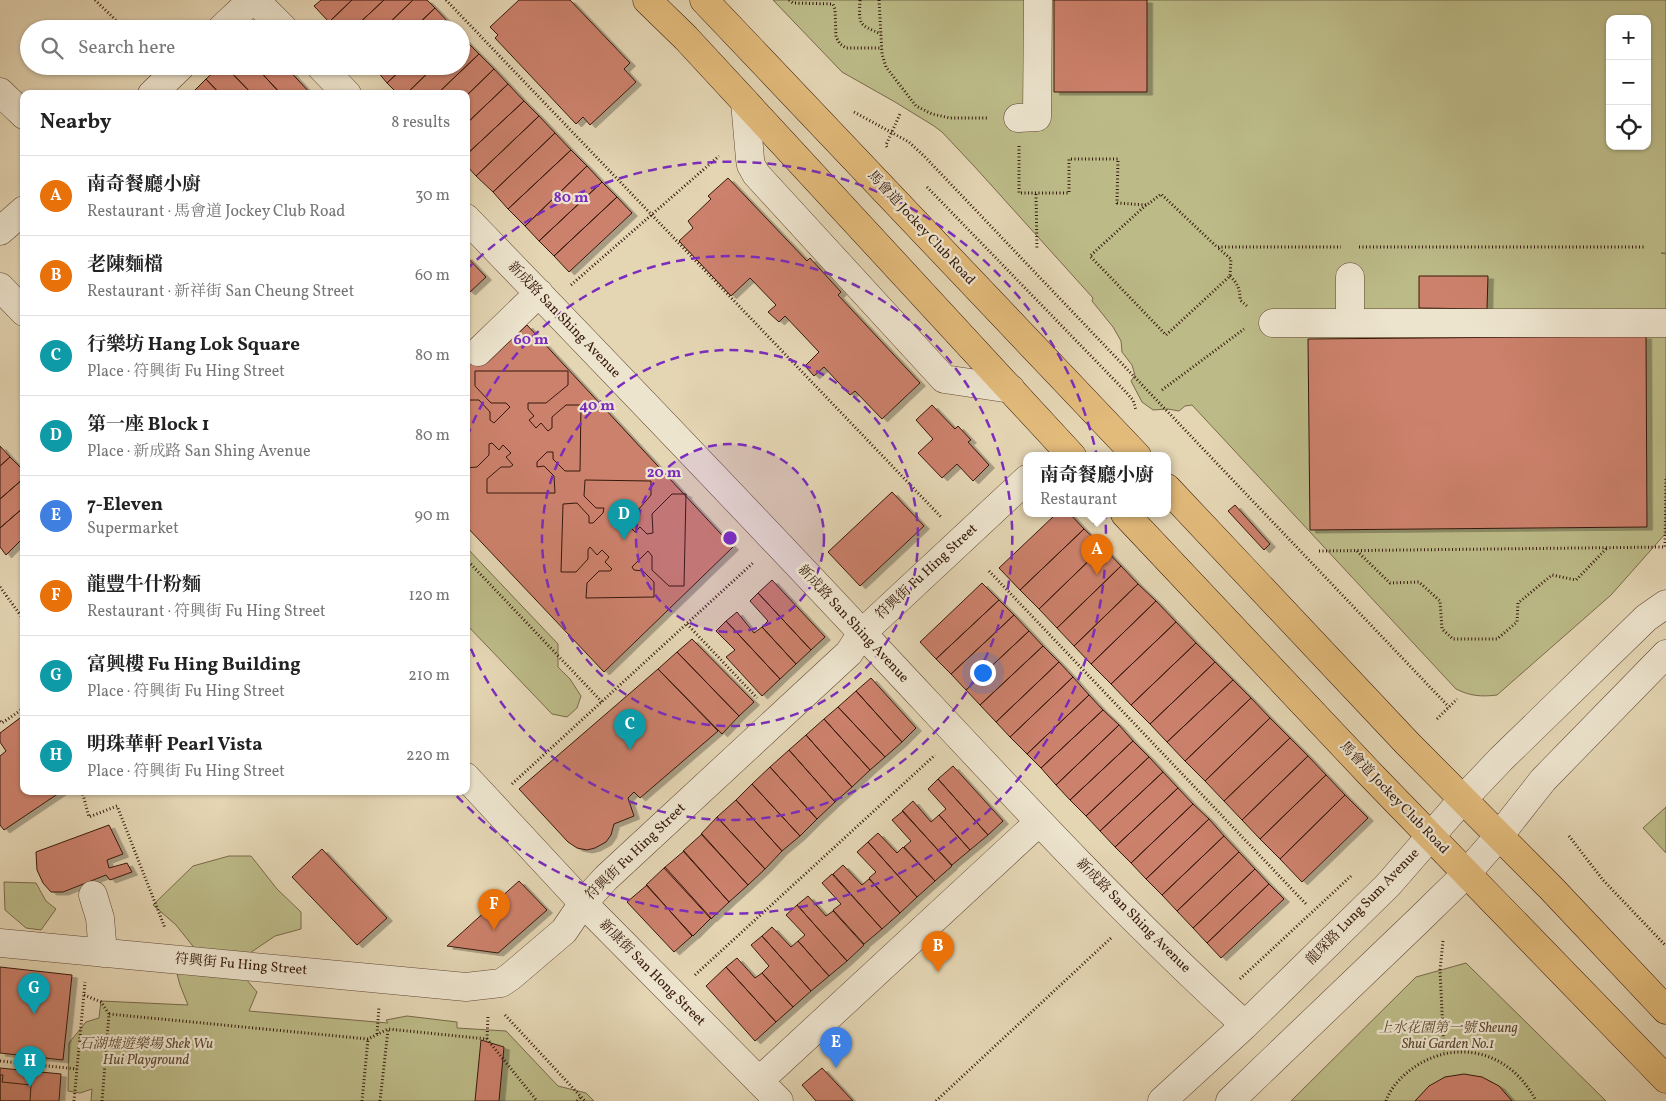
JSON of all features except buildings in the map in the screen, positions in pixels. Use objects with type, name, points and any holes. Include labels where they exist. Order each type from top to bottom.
[{"type":"main road","points":[[647,0],[686,38],[1011,389],[1061,452]]},
{"type":"main road","name":"馬會道 Jockey Club Road","points":[[704,0],[1133,452]]},
{"type":"main road","points":[[1171,492],[1408,744],[1551,888],[1666,1010]]},
{"type":"main road","name":"馬會道 Jockey Club Road","points":[[1128,517],[1466,874],[1666,1079]]},
{"type":"street","points":[[232,20],[254,0],[275,20]]},
{"type":"street","points":[[1018,118],[1037,117],[1038,0]]},
{"type":"street","points":[[156,90],[172,75]]},
{"type":"street","points":[[329,75],[343,90]]},
{"type":"street","points":[[0,92],[20,111]]},
{"type":"street","points":[[745,102],[751,165],[756,174],[944,379],[1011,389]]},
{"type":"street","points":[[0,231],[20,214]]},
{"type":"street","name":"新成路 San Shing Avenue","points":[[470,222],[862,633],[1039,822],[1180,965],[1245,1025]]},
{"type":"street","points":[[1350,277],[1350,323]]},
{"type":"street","points":[[0,288],[20,308]]},
{"type":"street","points":[[478,352],[539,293]]},
{"type":"street","points":[[1266,321],[1350,323],[1666,323]]},
{"type":"street","name":"符興街 Fu Hing Street","points":[[0,943],[466,986],[500,983],[510,977],[564,931],[583,903],[606,878],[849,654],[862,633],[1023,483]]},
{"type":"street","name":"龍琛路 Lung Sum Avenue","points":[[1162,1101],[1245,1025],[1388,885],[1463,799],[1646,618],[1666,604]]},
{"type":"street","points":[[1230,1101],[1466,874],[1543,780],[1666,654]]},
{"type":"street","name":"新康街 San Hong Street","points":[[470,781],[583,903],[779,1101]]},
{"type":"street","points":[[759,1081],[1039,822]]},
{"type":"street","points":[[93,896],[100,918],[104,953]]},
{"type":"path","points":[[96,0],[116,20]]},
{"type":"path","points":[[446,0],[465,20]]},
{"type":"path","points":[[789,0],[793,3],[833,4],[835,9],[836,37],[840,44],[846,48],[882,48]]},
{"type":"path","points":[[860,0],[859,20],[864,26],[881,34]]},
{"type":"path","points":[[879,0],[882,54],[886,67],[916,106],[932,114],[950,118],[1018,118],[1020,193],[1069,193],[1069,159],[1118,160],[1117,203],[1147,205]]},
{"type":"path","points":[[470,25],[946,523]]},
{"type":"path","points":[[854,112],[909,142],[925,157],[1449,706]]},
{"type":"path","points":[[893,152],[886,146],[900,114]]},
{"type":"path","points":[[567,289],[723,152]]},
{"type":"path","points":[[920,180],[1124,390],[1133,400],[1136,411],[1135,416]]},
{"type":"path","points":[[1036,194],[1037,250]]},
{"type":"path","points":[[1161,194],[1231,259],[1230,276],[1166,335],[1090,256],[1147,205],[1161,194]]},
{"type":"path","points":[[1217,248],[1347,248]]},
{"type":"path","points":[[1357,248],[1644,248]]},
{"type":"path","points":[[1162,390],[1266,321],[1240,300],[1238,284],[1230,276]]},
{"type":"path","points":[[1319,551],[1665,547],[1666,479]]},
{"type":"path","points":[[1357,550],[1390,583],[1419,582],[1440,601],[1442,629],[1453,639],[1497,639],[1517,622],[1518,603],[1552,575],[1576,580],[1608,547]]},
{"type":"path","points":[[508,788],[758,558]]},
{"type":"path","points":[[470,563],[602,702]]},
{"type":"path","points":[[989,571],[1306,904]]},
{"type":"path","points":[[0,587],[20,614]]},
{"type":"path","points":[[687,624],[762,704]]},
{"type":"path","points":[[1437,718],[1457,699]]},
{"type":"path","points":[[0,721],[2,723],[20,711]]},
{"type":"path","points":[[691,979],[940,750]]},
{"type":"path","points":[[83,795],[89,817],[116,806],[168,936]]},
{"type":"path","points":[[1569,836],[1603,880],[1666,946]]},
{"type":"path","points":[[1217,1000],[1352,875]]},
{"type":"path","points":[[936,1101],[1116,934]]},
{"type":"path","points":[[1443,941],[1440,970],[1444,1053]]},
{"type":"path","points":[[74,1101],[85,982]]},
{"type":"path","points":[[84,995],[101,1002],[109,1014],[102,1101]]},
{"type":"path","points":[[377,1034],[379,1007]]},
{"type":"path","points":[[109,1014],[368,1039],[388,1029],[487,1039]]},
{"type":"path","points":[[505,1015],[585,1101]]},
{"type":"path","points":[[488,1016],[487,1039],[537,1101]]},
{"type":"path","points":[[380,1101],[388,1029]]},
{"type":"path","points":[[362,1101],[368,1039]]},
{"type":"path","points":[[1386,1101],[1401,1077],[1420,1062],[1444,1053],[1468,1052],[1491,1057],[1512,1069],[1529,1086],[1536,1101]]},
{"type":"path","points":[[0,1061],[77,1069]]},
{"type":"path","points":[[577,1101],[581,1097]]},
{"type":"green space","points":[[773,0],[1666,0],[1666,253],[1661,253],[1666,254],[1666,533],[1611,595],[1497,695],[1476,695],[1456,689],[1192,405],[1185,406],[1179,411],[1168,409],[1153,410],[1142,402],[1131,381],[1135,375],[1132,365],[1122,352],[1121,341],[1113,327],[1092,301],[1093,298],[942,132],[895,102],[842,72]]},
{"type":"green space","points":[[470,551],[558,644],[558,667],[570,679],[581,696],[577,708],[567,717],[552,714],[470,628]]},
{"type":"green space","points":[[1666,807],[1666,853],[1643,828]]},
{"type":"green space","points":[[229,856],[251,856],[277,889],[301,912],[301,929],[275,936],[244,957],[196,950],[176,925],[153,905],[193,866]]},
{"type":"green space","points":[[4,882],[36,883],[46,901],[56,909],[41,930],[26,928],[5,910]]},
{"type":"green space","name":"上水花園第一號 Sheung Shui Garden No.1","points":[[1466,963],[1606,1101],[1291,1101],[1416,977]]},
{"type":"green space","name":"石湖墟遊樂場 Shek Wu Hui Playground","points":[[176,970],[245,978],[257,992],[249,1011],[388,1023],[386,1020],[407,1016],[457,1022],[457,1028],[506,1031],[558,1086],[586,1093],[594,1101],[91,1101],[92,1089],[80,1093],[68,1091],[69,1043],[86,1022],[99,1018],[101,1001],[188,1005]]},
{"type":"place","name":"第一座 Block 1","points":[[624,540]]},
{"type":"place","name":"南奇餐廳小廚","points":[[1097,575]]},
{"type":"place","name":"行樂坊 Hang Lok Square","points":[[630,750]]},
{"type":"place","name":"龍豐牛什粉麵","points":[[494,930]]},
{"type":"place","name":"老陳麵檔","points":[[938,972]]},
{"type":"place","name":"富興樓 Fu Hing Building","points":[[34,1014]]},
{"type":"place","name":"7-Eleven","points":[[836,1068]]},
{"type":"place","name":"明珠華軒 Pearl Vista","points":[[30,1087]]}]
